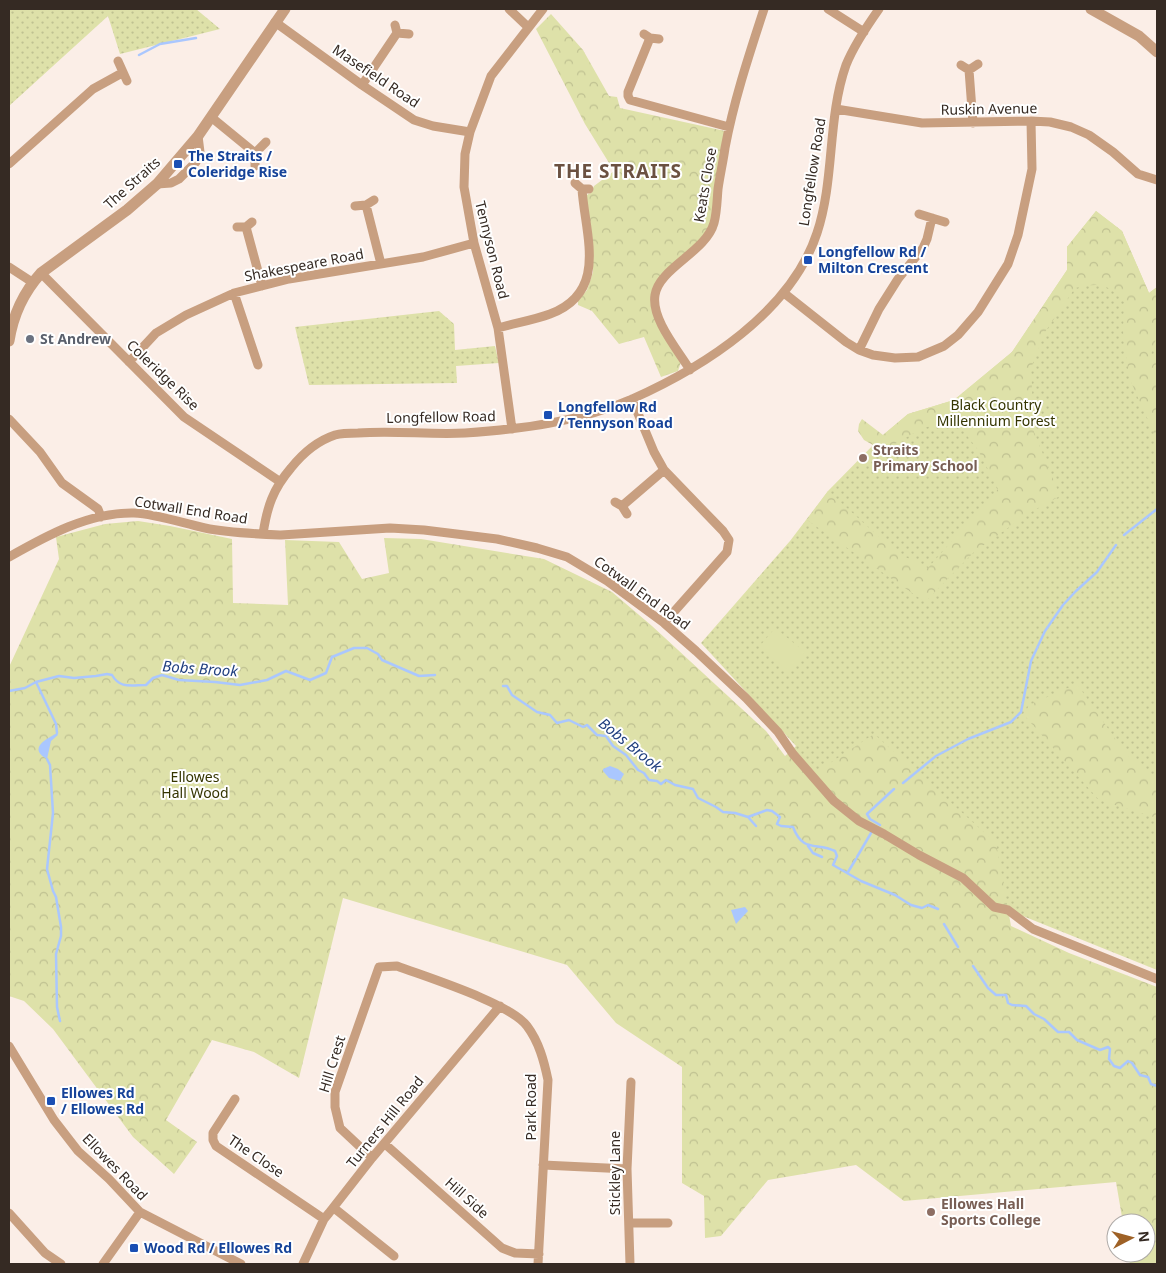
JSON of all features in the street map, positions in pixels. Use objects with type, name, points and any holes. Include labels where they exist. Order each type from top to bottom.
[{"type":"street","name":"The Straits","points":[[9,341],[11,327],[20,302],[32,282],[41,273],[127,210],[157,184],[198,136],[285,9]]},
{"type":"street","points":[[508,9],[528,27]]},
{"type":"street","name":"Tennyson Road","points":[[512,429],[498,328],[474,243],[464,187],[465,154],[470,132],[491,76],[543,9]]},
{"type":"street","name":"Keats Close","points":[[690,370],[659,319],[654,297],[659,284],[668,273],[705,240],[714,223],[718,187],[729,127],[744,68],[764,9]]},
{"type":"street","points":[[828,9],[864,32]]},
{"type":"street","name":"Longfellow Road","points":[[263,534],[266,515],[279,482],[310,448],[336,435],[381,431],[463,433],[512,429],[596,412],[632,399],[690,370],[722,350],[784,293],[799,270],[817,233],[823,206],[836,109],[847,64],[879,9]]},
{"type":"street","points":[[1091,9],[1139,36],[1157,52]]},
{"type":"street","name":"Masefield Road","points":[[275,22],[362,85],[422,123],[470,132]]},
{"type":"street","points":[[362,85],[396,29],[409,34]]},
{"type":"street","points":[[651,37],[628,92],[630,100],[729,127]]},
{"type":"street","points":[[9,164],[93,89],[124,77],[118,61]]},
{"type":"street","points":[[973,123],[965,67],[978,64]]},
{"type":"street","name":"Ruskin Avenue","points":[[836,109],[922,124],[1050,122],[1071,127],[1089,135],[1114,152],[1138,174],[1157,180]]},
{"type":"street","points":[[211,117],[254,153],[255,166]]},
{"type":"street","points":[[784,293],[859,350],[886,357],[918,356],[944,346],[958,335],[978,312],[1008,264],[1018,235],[1032,169],[1031,121]]},
{"type":"street","points":[[254,153],[266,142]]},
{"type":"street","points":[[498,328],[549,315],[571,303],[581,290],[590,270],[589,236],[582,187]]},
{"type":"street","points":[[355,206],[370,202],[381,264]]},
{"type":"street","points":[[919,214],[945,222]]},
{"type":"street","points":[[859,350],[879,309],[898,279],[923,248],[932,218]]},
{"type":"street","points":[[245,225],[262,286]]},
{"type":"street","name":"Shakespeare Road","points":[[129,362],[156,333],[186,315],[234,293],[290,279],[423,257],[474,243]]},
{"type":"street","points":[[9,267],[32,282]]},
{"type":"street","name":"Coleridge Rise","points":[[41,273],[184,417],[279,482]]},
{"type":"street","points":[[234,293],[258,365]]},
{"type":"street","points":[[632,399],[654,452],[664,470],[723,531],[729,540],[727,552],[664,623]]},
{"type":"street","points":[[9,419],[40,452],[62,484],[98,509],[102,517]]},
{"type":"street","points":[[621,507],[664,470]]},
{"type":"street","name":"Cotwall End Road","points":[[9,557],[50,535],[102,517],[135,514],[208,528],[281,535],[390,528],[424,530],[505,540],[567,557],[607,581],[664,623],[696,651],[746,698],[778,732],[793,754],[834,801],[859,821],[919,856],[963,878],[994,907],[1008,910],[1033,929],[1157,979]]},
{"type":"street","name":"Park Road","points":[[379,967],[397,966],[500,1006],[526,1024],[537,1043],[548,1080],[538,1264]]},
{"type":"street","name":"Hill Crest","points":[[372,1158],[340,1128],[335,1107],[335,1092],[379,967]]},
{"type":"street","name":"Turners Hill Road","points":[[303,1264],[324,1220],[372,1158],[500,1006]]},
{"type":"street","name":"Ellowes Road","points":[[9,1046],[54,1120],[78,1151],[109,1179],[140,1212],[240,1264]]},
{"type":"street","name":"Stickley Lane","points":[[630,1264],[627,1169],[631,1082]]},
{"type":"street","name":"The Close","points":[[235,1099],[213,1133],[213,1140],[216,1146],[324,1220]]},
{"type":"street","name":"Hill Side","points":[[385,1144],[502,1248],[515,1253],[539,1254]]},
{"type":"street","points":[[543,1166],[627,1169]]},
{"type":"street","points":[[334,1208],[394,1256]]},
{"type":"street","points":[[103,1264],[140,1212]]},
{"type":"street","points":[[9,1213],[45,1253],[61,1264]]},
{"type":"street","points":[[629,1223],[668,1223]]},
{"type":"green space","points":[[9,9],[196,9],[220,29],[120,54],[108,16],[9,106]]},
{"type":"green space","points":[[551,14],[583,50],[609,96],[617,97],[620,108],[725,131],[712,224],[708,232],[652,295],[681,362],[678,371],[661,377],[644,337],[619,344],[592,311],[578,305],[578,301],[587,290],[593,272],[592,235],[585,198],[591,193],[594,186],[614,171],[585,124],[536,29]]},
{"type":"green space","points":[[1096,211],[1122,231],[1149,293],[1157,287],[1157,970],[1008,910],[812,775],[792,750],[796,746],[701,643],[790,541],[828,491],[883,435],[908,414],[954,400],[1012,352],[1067,270],[1067,247]]},
{"type":"green space","name":"Black Country Millennium Forest","points":[[1096,211],[1122,231],[1149,293],[1157,287],[1157,336],[1151,354],[1157,364],[1157,440],[1130,380],[1123,338],[1124,302],[1107,287],[1090,285],[1075,288],[1045,332],[1031,368],[1034,432],[1060,496],[1029,513],[974,552],[925,602],[807,520],[828,491],[897,553],[928,568],[998,489],[978,450],[959,425],[927,427],[882,450],[864,440],[858,431],[859,424],[862,419],[883,435],[908,414],[954,400],[1012,352],[1067,270],[1067,247]]},
{"type":"green space","points":[[439,311],[454,324],[455,350],[495,346],[499,363],[456,366],[457,383],[309,385],[295,327]]},
{"type":"green space","name":"Ellowes Hall Wood","points":[[138,521],[232,539],[233,603],[288,605],[285,540],[339,542],[362,579],[389,573],[384,538],[421,539],[544,559],[612,592],[652,626],[766,731],[785,756],[792,750],[812,775],[874,734],[996,843],[1011,926],[1069,953],[1157,987],[1157,1264],[1130,1264],[1156,1263],[1156,1213],[1121,1213],[1116,1182],[904,1201],[856,1165],[768,1180],[721,1236],[705,1238],[704,1196],[682,1183],[682,1067],[616,1023],[567,965],[343,898],[299,1078],[254,1052],[212,1040],[166,1120],[197,1142],[174,1174],[133,1137],[53,1029],[24,1001],[9,996],[9,667],[59,559],[56,537],[105,524]]},
{"type":"green space","points":[[775,628],[805,652],[790,672],[759,647]]},
{"type":"green space","points":[[1077,684],[1125,753],[1157,781],[1157,818],[1099,800],[1024,715],[1029,705]]},
{"type":"water","points":[[57,733],[58,735],[51,741],[47,759],[39,751],[40,744]]},
{"type":"water","points":[[610,766],[624,774],[620,781],[609,778],[603,771],[603,769]]},
{"type":"water","points":[[745,907],[748,911],[736,924],[731,910]]},
{"type":"waterway","points":[[139,55],[160,44],[196,38]]},
{"type":"waterway","points":[[1124,535],[1157,509]]},
{"type":"waterway","points":[[903,783],[936,756],[968,739],[1011,722],[1021,712],[1031,661],[1045,631],[1063,605],[1097,572],[1116,545]]},
{"type":"waterway","name":"Bobs Brook","points":[[9,691],[25,688],[36,682],[59,676],[74,678],[107,674],[112,675],[122,684],[131,686],[146,685],[153,678],[162,675],[179,680],[240,685],[267,680],[286,671],[310,680],[326,673],[332,657],[354,648],[367,648],[378,654],[382,660],[419,676],[435,675]]},
{"type":"waterway","points":[[36,682],[56,724],[57,733]]},
{"type":"waterway","name":"Bobs Brook","points":[[503,686],[507,686],[512,695],[537,712],[550,715],[557,723],[569,720],[583,727],[587,725],[597,735],[606,736],[613,746],[626,755],[649,780],[657,781],[661,784],[666,780],[675,785],[693,789],[698,798],[723,812],[748,817],[767,810],[772,811],[780,817],[777,824],[793,827],[797,835],[806,844],[835,851],[837,856],[833,865],[861,881],[895,895],[911,905],[922,908],[928,905],[938,909]]},
{"type":"waterway","points":[[47,759],[50,765],[53,813],[47,869],[56,897],[61,927],[61,936],[56,954],[57,1007],[60,1021]]},
{"type":"waterway","points":[[880,825],[870,819],[867,814],[894,789]]},
{"type":"waterway","points":[[748,817],[756,826]]},
{"type":"waterway","points":[[857,857],[871,833]]},
{"type":"waterway","points":[[808,846],[813,853],[822,857]]},
{"type":"waterway","points":[[848,872],[856,859]]},
{"type":"waterway","name":"Bobs Brook","points":[[944,924],[958,947]]},
{"type":"waterway","name":"Bobs Brook","points":[[973,966],[988,988],[996,995],[1006,995],[1008,1003],[1026,1006],[1058,1032],[1069,1032],[1077,1040],[1100,1050],[1108,1047],[1110,1049],[1109,1059],[1114,1066],[1120,1068],[1128,1061],[1132,1063],[1140,1075],[1148,1077],[1151,1084],[1157,1086]]},
{"type":"place","name":"The Straits / Coleridge Rise","points":[[178,164]]},
{"type":"place","name":"Longfellow Rd / Milton Crescent","points":[[808,260]]},
{"type":"place","name":"St Andrew","points":[[30,339]]},
{"type":"place","name":"Longfellow Rd / Tennyson Road","points":[[548,415]]},
{"type":"place","name":"Straits Primary School","points":[[863,458]]},
{"type":"place","name":"Ellowes Rd / Ellowes Rd","points":[[51,1101]]},
{"type":"place","name":"Ellowes Hall Sports College","points":[[931,1212]]},
{"type":"place","name":"Wood Rd / Ellowes Rd","points":[[134,1248]]},
{"type":"district","name":"THE STRAITS","points":[[618,171]]}]
